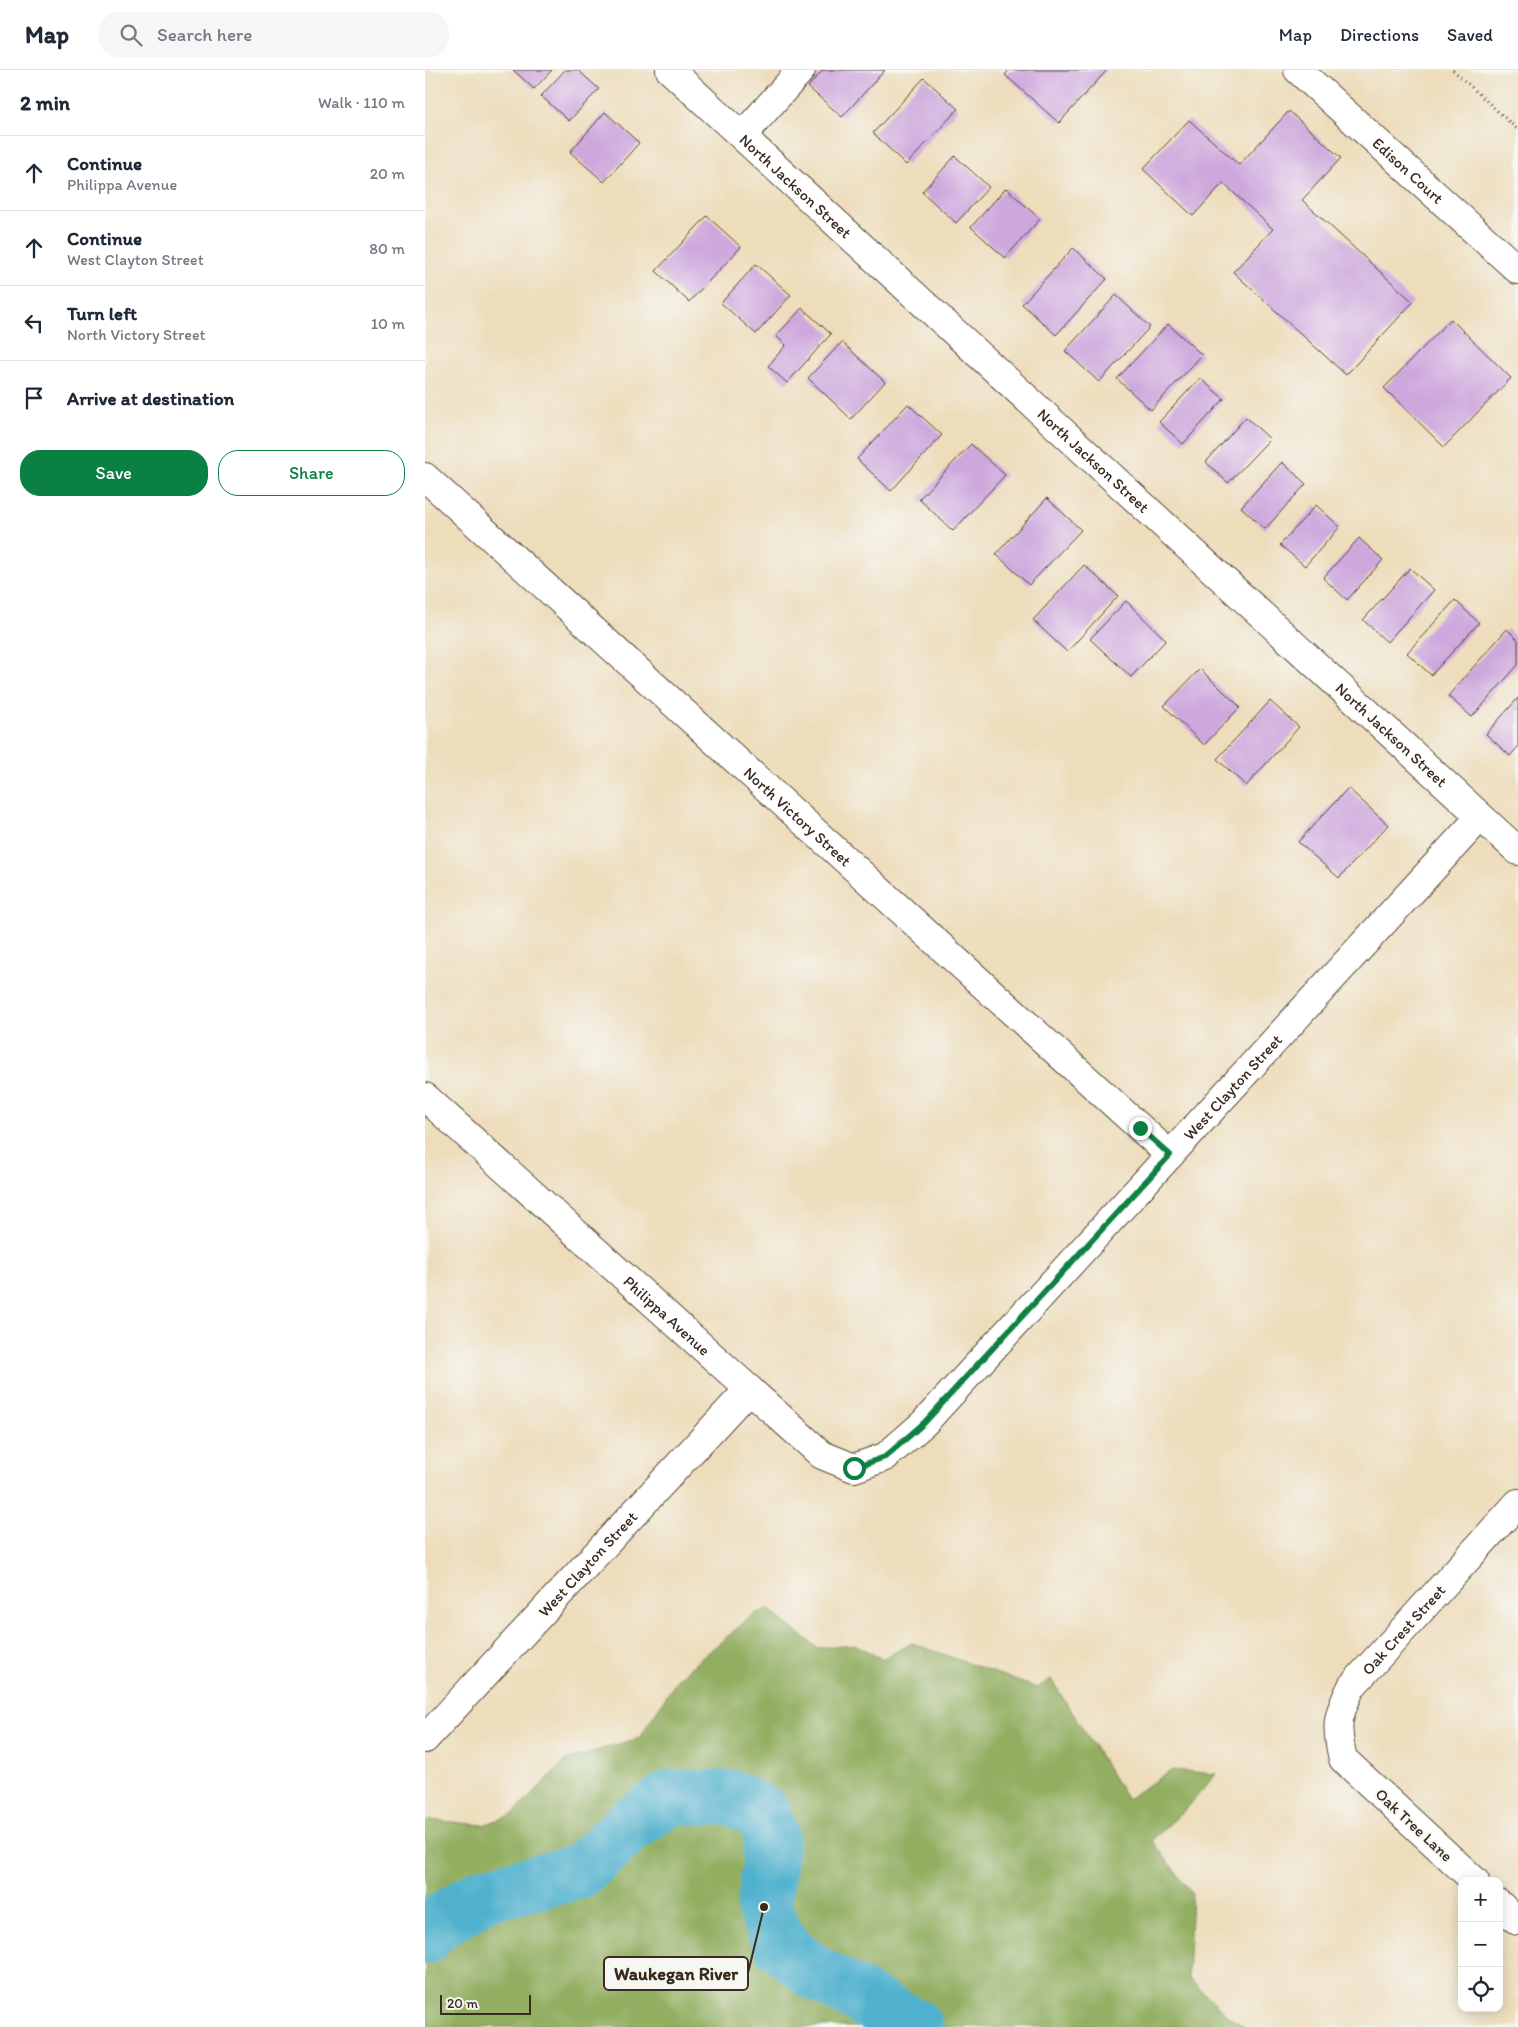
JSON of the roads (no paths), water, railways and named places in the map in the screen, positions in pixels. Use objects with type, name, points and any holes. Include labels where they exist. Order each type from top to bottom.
[{"type":"street","name":"North Jackson Street","points":[[670,70],[1518,851]]},
{"type":"street","points":[[741,136],[801,70]]},
{"type":"street","name":"Edison Court","points":[[1298,70],[1518,270]]},
{"type":"street","name":"North Victory Street","points":[[425,477],[1170,1155]]},
{"type":"street","name":"West Clayton Street","points":[[924,1423],[1480,817]]},
{"type":"street","name":"Philippa Avenue","points":[[425,1097],[822,1455],[854,1468],[885,1457],[924,1423]]},
{"type":"street","name":"West Clayton Street","points":[[428,1729],[749,1389]]},
{"type":"street","name":"Oak Crest Street","points":[[1354,1770],[1343,1759],[1338,1737],[1338,1713],[1352,1686],[1518,1503]]},
{"type":"street","name":"Oak Tree Lane","points":[[1354,1770],[1471,1877]]},
{"type":"street","points":[[1503,1908],[1518,1921]]},
{"type":"waterway","points":[[425,1937],[436,1924],[483,1895],[579,1872],[633,1823],[671,1797],[733,1798],[763,1813],[772,1837],[764,1907],[780,1944],[811,1970],[916,2027]]},
{"type":"place","name":"Waukegan River","points":[[764,1907]]}]
